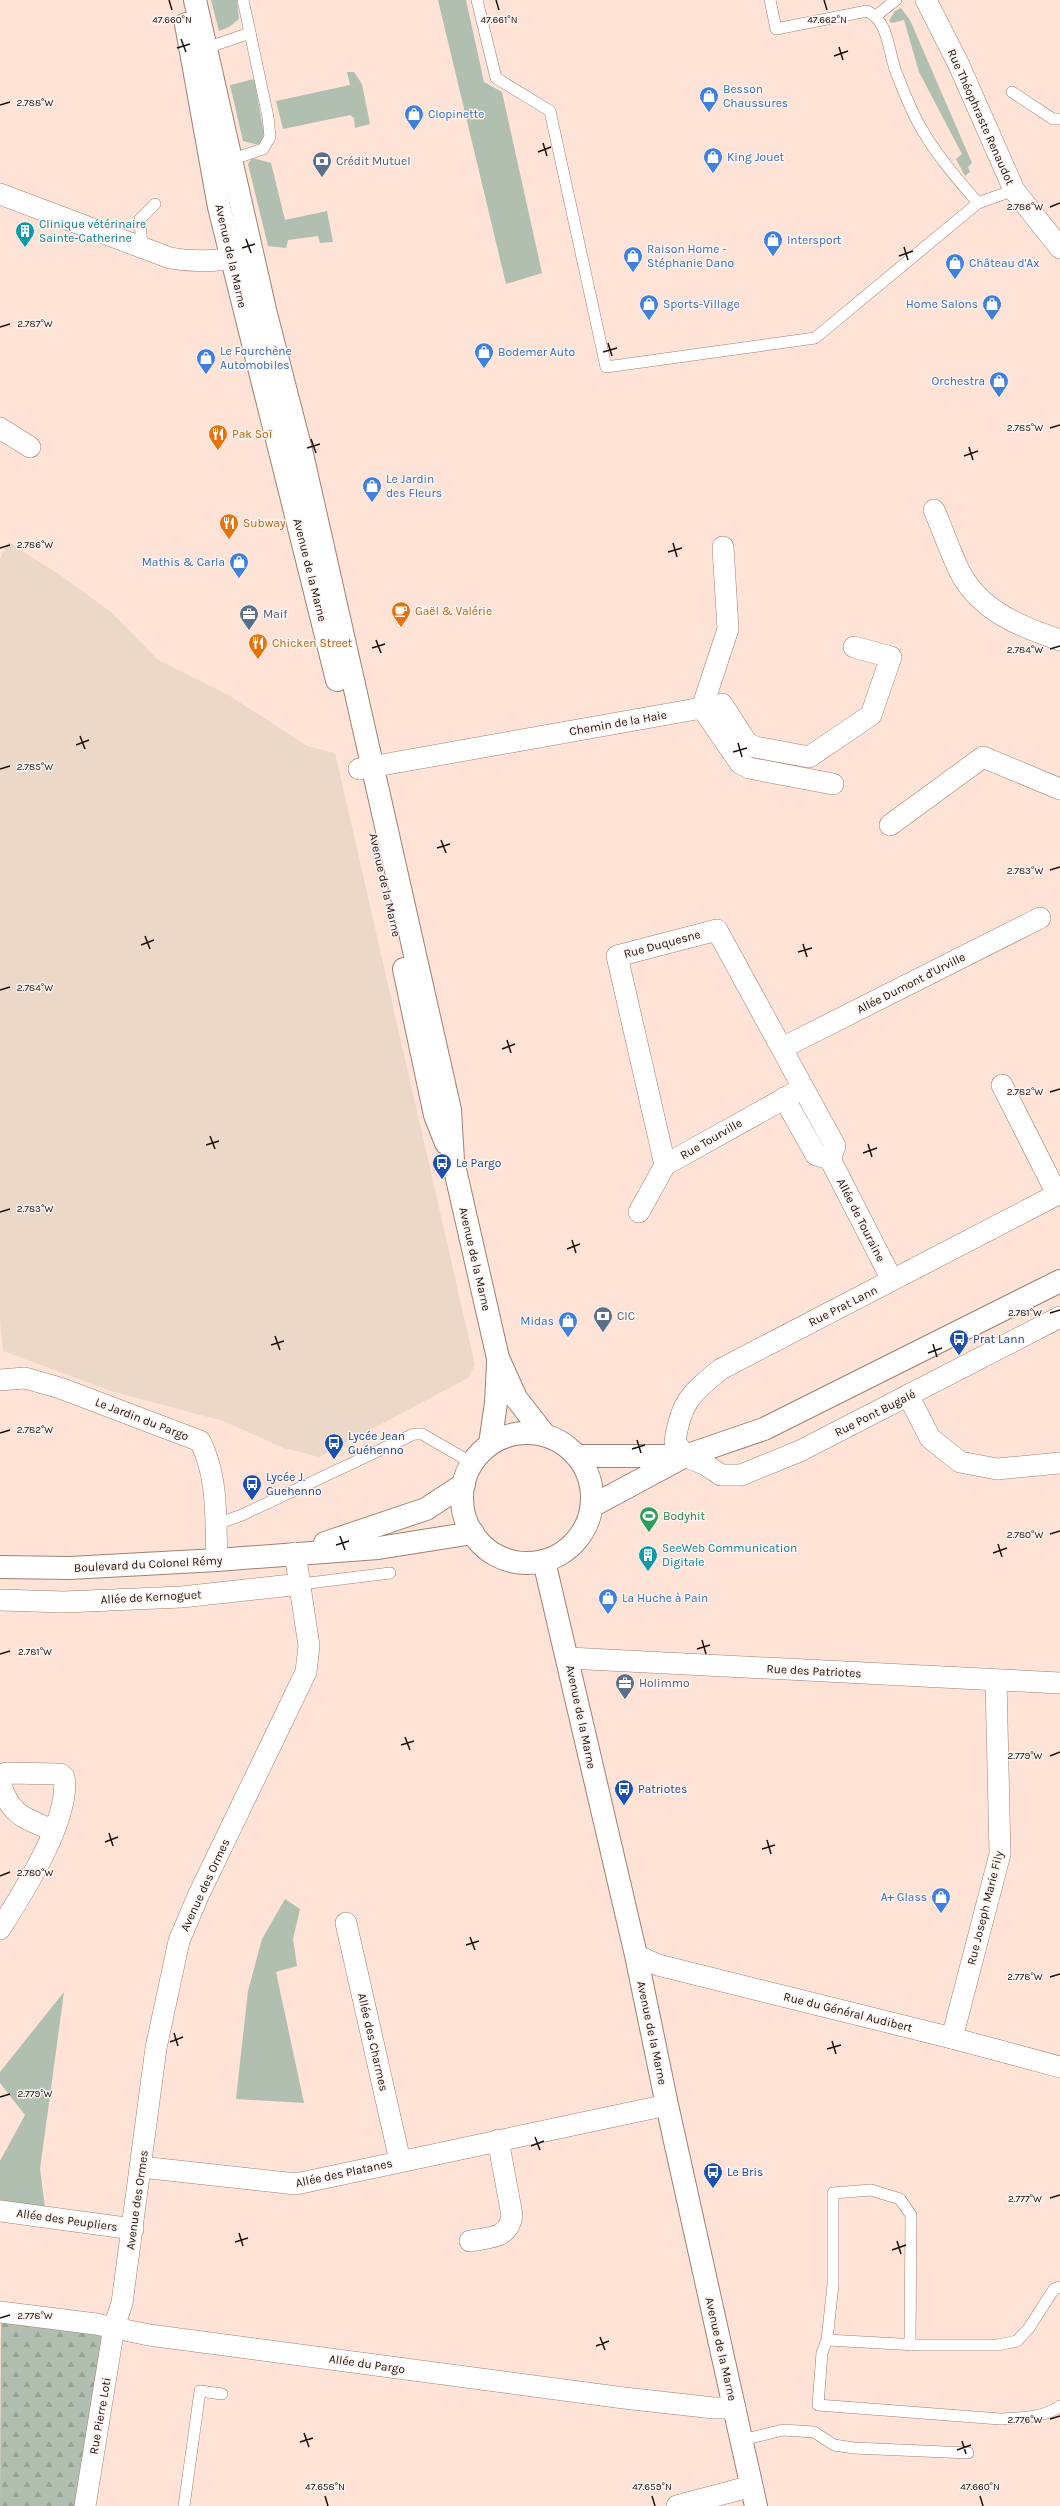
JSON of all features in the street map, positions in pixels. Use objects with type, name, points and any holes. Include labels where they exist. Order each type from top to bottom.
[{"type":"main road","name":"Avenue de la Marne","points":[[181,0],[219,207],[242,257]]},
{"type":"main road","name":"Avenue de la Marne","points":[[195,0],[230,160],[242,257],[292,454],[360,734],[365,768]]},
{"type":"main road","name":"Avenue de la Marne","points":[[292,454],[365,768],[450,1110],[453,1161],[498,1358],[516,1398],[544,1434]]},
{"type":"main road","points":[[592,1506],[685,1456],[764,1429],[1060,1281]]},
{"type":"main road","name":"Avenue de la Marne","points":[[490,1444],[496,1403],[498,1358]]},
{"type":"main road","points":[[525,1432],[544,1434],[562,1442],[578,1456],[587,1471],[592,1488],[592,1506],[587,1525],[576,1541],[562,1553],[544,1561],[524,1563],[504,1559],[487,1548],[473,1533],[464,1507],[464,1484],[472,1463],[490,1444],[525,1432]]},
{"type":"main road","points":[[578,1456],[685,1456]]},
{"type":"main road","name":"Boulevard du Colonel Rémy","points":[[295,1553],[426,1510],[464,1484]]},
{"type":"main road","name":"Boulevard du Colonel Rémy","points":[[0,1567],[70,1568],[217,1560],[378,1548],[473,1533]]},
{"type":"main road","name":"Avenue de la Marne","points":[[544,1561],[568,1658],[636,1955],[667,2105],[754,2496]]},
{"type":"street","name":"Rue Théophraste Renaudot","points":[[926,0],[959,65],[1014,190],[1060,248]]},
{"type":"street","points":[[0,194],[170,258],[191,262],[242,257]]},
{"type":"street","points":[[0,428],[30,447]]},
{"type":"street","points":[[934,510],[961,574],[980,598],[998,614],[1026,628],[1060,640]]},
{"type":"street","points":[[723,547],[728,629],[703,710],[740,763],[749,768],[833,784]]},
{"type":"street","name":"Chemin de la Haie","points":[[365,768],[703,710],[722,704],[747,743],[755,747],[809,757],[871,715],[891,658],[854,647]]},
{"type":"street","points":[[890,825],[983,757],[1060,788]]},
{"type":"street","name":"Allée Dumont d'Urville","points":[[782,1048],[1040,918]]},
{"type":"street","name":"Rue Duquesne","points":[[665,1165],[617,956],[717,930],[804,1088]]},
{"type":"street","points":[[1002,1086],[1059,1194]]},
{"type":"street","points":[[784,1098],[816,1155],[830,1160],[835,1146],[804,1088]]},
{"type":"street","name":"Rue Tourville","points":[[665,1165],[804,1088]]},
{"type":"street","name":"Allée de Touraine","points":[[830,1160],[892,1280]]},
{"type":"street","points":[[639,1212],[665,1165]]},
{"type":"street","name":"Rue Prat Lann","points":[[685,1456],[675,1441],[678,1417],[695,1389],[721,1369],[1059,1194]]},
{"type":"street","name":"Rue Pont Bugalé","points":[[685,1456],[721,1475],[741,1475],[800,1451],[1060,1317]]},
{"type":"street","name":"Le Jardin du Pargo","points":[[0,1380],[25,1378],[60,1388],[200,1441],[209,1459],[217,1524],[217,1560]]},
{"type":"street","points":[[908,1395],[930,1438],[960,1462],[998,1469],[1060,1462]]},
{"type":"street","name":"Avenue des Ormes","points":[[114,2327],[122,2303],[133,2230],[156,2048],[179,1941],[198,1896],[306,1672],[309,1646],[301,1584],[295,1553]]},
{"type":"street","name":"Allée de Kernoguet","points":[[0,1600],[64,1602],[182,1597],[301,1584]]},
{"type":"street","name":"Rue des Patriotes","points":[[568,1658],[1060,1683]]},
{"type":"street","name":"Rue Joseph Marie Fily","points":[[952,2038],[1000,1854],[996,1680]]},
{"type":"street","points":[[0,1777],[6,1773],[60,1774],[64,1778],[64,1793],[53,1830],[27,1884],[0,1929]]},
{"type":"street","points":[[0,1783],[11,1808],[20,1816],[53,1830]]},
{"type":"street","name":"Allée des Charmes","points":[[346,1923],[400,2161]]},
{"type":"street","name":"Rue du Général Audibert","points":[[636,1955],[658,1965],[952,2038],[1060,2068]]},
{"type":"street","name":"Allée des Platanes","points":[[141,2167],[289,2185],[667,2105]]},
{"type":"street","points":[[470,2241],[500,2235],[508,2230],[511,2222],[512,2215],[498,2140]]},
{"type":"street","name":"Allée des Peupliers","points":[[0,2211],[133,2230]]},
{"type":"street","name":"Allée du Pargo","points":[[0,2312],[114,2327],[150,2335],[616,2397],[714,2408],[734,2408]]},
{"type":"street","name":"Rue Pierre Loti","points":[[85,2506],[114,2327]]},
{"type":"street","points":[[677,2506],[754,2496]]},
{"type":"lane","points":[[230,160],[263,149],[270,137],[262,84],[244,0]]},
{"type":"lane","points":[[477,0],[496,78],[550,111],[606,367],[815,338],[978,204],[1014,190]]},
{"type":"lane","points":[[770,0],[776,29],[867,11],[876,15],[883,26],[891,58],[906,96],[923,132],[948,168],[978,204]]},
{"type":"lane","points":[[876,15],[896,0]]},
{"type":"lane","points":[[206,48],[250,33]]},
{"type":"lane","points":[[1012,92],[1053,119],[1060,119]]},
{"type":"lane","points":[[142,248],[140,220],[154,204]]},
{"type":"lane","points":[[217,1524],[242,1515],[407,1436],[422,1434],[472,1463]]},
{"type":"lane","points":[[301,1584],[390,1573]]},
{"type":"lane","points":[[910,2345],[911,2215],[900,2199],[871,2190],[833,2193],[833,2285],[827,2340],[822,2353],[818,2405],[1000,2419],[1027,2417],[1047,2412],[1060,2406]]},
{"type":"lane","points":[[827,2340],[910,2345],[998,2345],[1017,2341],[1029,2328],[1054,2289],[1060,2287]]},
{"type":"lane","points":[[184,2506],[200,2391],[222,2394]]},
{"type":"lane","points":[[742,2440],[784,2430],[814,2432],[834,2446],[968,2452]]},
{"type":"shaded area","points":[[8,542],[60,575],[111,612],[158,660],[230,696],[307,746],[335,753],[475,1365],[468,1378],[319,1457],[284,1448],[223,1421],[111,1391],[3,1351],[0,1321],[0,559]]},
{"type":"green space","points":[[211,0],[237,0],[239,19],[229,27],[219,31]]},
{"type":"green space","points":[[438,0],[466,0],[484,82],[502,92],[542,273],[506,284]]},
{"type":"green space","points":[[901,8],[910,20],[972,163],[968,167],[970,172],[965,176],[956,159],[962,154],[919,72],[904,20],[892,23],[889,21],[895,11]]},
{"type":"green space","points":[[347,72],[354,72],[362,84],[370,124],[355,128],[354,118],[350,115],[283,129],[276,101],[350,85]]},
{"type":"green space","points":[[254,79],[264,134],[262,142],[259,145],[243,141],[230,85]]},
{"type":"green space","points":[[252,158],[271,163],[285,220],[327,211],[333,242],[320,243],[318,236],[288,240],[286,248],[268,246],[248,164]]},
{"type":"green space","points":[[285,1899],[300,1909],[293,1939],[297,1966],[276,1972],[304,2103],[236,2099],[248,1991],[262,1939]]},
{"type":"green space","points":[[64,1992],[40,2169],[45,2207],[0,2201],[0,2161],[25,2115],[0,2083],[0,2072]]},
{"type":"green space","points":[[1,2323],[99,2331],[103,2342],[77,2506],[0,2506]]},
{"type":"place","name":"Besson Chaussures","points":[[709,113]]},
{"type":"place","name":"Clopinette","points":[[414,131]]},
{"type":"place","name":"King Jouet","points":[[713,174]]},
{"type":"place","name":"Crédit Mutuel","points":[[322,178]]},
{"type":"place","name":"Clinique vétérinaire Sainte-Catherine","points":[[25,248]]},
{"type":"place","name":"Intersport","points":[[773,257]]},
{"type":"place","name":"Raison Home - Stéphanie Dano","points":[[633,273]]},
{"type":"place","name":"Château d'Ax","points":[[955,280]]},
{"type":"place","name":"Sports-Village","points":[[649,321]]},
{"type":"place","name":"Home Salons","points":[[992,321]]},
{"type":"place","name":"Bodemer Auto","points":[[484,369]]},
{"type":"place","name":"Le Fourchène Automobiles","points":[[206,375]]},
{"type":"place","name":"Orchestra","points":[[999,398]]},
{"type":"place","name":"Pak Soï","points":[[218,451]]},
{"type":"place","name":"Le Jardin des Fleurs","points":[[372,503]]},
{"type":"place","name":"Subway","points":[[229,540]]},
{"type":"place","name":"Mathis & Carla","points":[[239,579]]},
{"type":"place","name":"Gaël & Valérie","points":[[401,628]]},
{"type":"place","name":"Maif","points":[[249,631]]},
{"type":"place","name":"Chicken Street","points":[[258,660]]},
{"type":"place","name":"Le Pargo","points":[[442,1180]]},
{"type":"place","name":"CIC","points":[[603,1333]]},
{"type":"place","name":"Midas","points":[[568,1338]]},
{"type":"place","name":"Prat Lann","points":[[959,1356]]},
{"type":"place","name":"Lycée Jean Guéhenno","points":[[334,1460]]},
{"type":"place","name":"Lycée J. Guehenno","points":[[252,1501]]},
{"type":"place","name":"Bodyhit","points":[[649,1533]]},
{"type":"place","name":"SeeWeb Communication Digitale","points":[[648,1572]]},
{"type":"place","name":"La Huche à Pain","points":[[608,1615]]},
{"type":"place","name":"Holimmo","points":[[625,1700]]},
{"type":"place","name":"Patriotes","points":[[624,1806]]},
{"type":"place","name":"A+ Glass","points":[[941,1914]]},
{"type":"place","name":"Le Bris","points":[[713,2189]]}]
